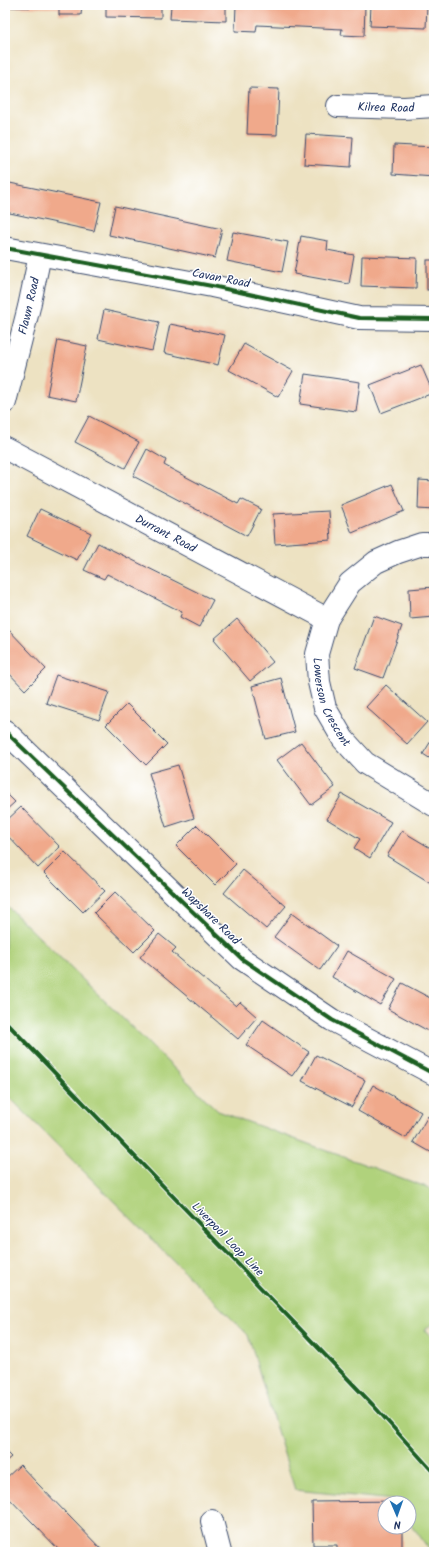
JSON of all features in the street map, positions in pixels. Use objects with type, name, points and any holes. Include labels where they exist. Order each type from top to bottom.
[{"type":"street","name":"Kilrea Road","points":[[338,106],[404,108],[434,106]]},
{"type":"street","name":"Cavan Road","points":[[5,248],[212,286],[359,318],[434,319]]},
{"type":"street","name":"Flawn Road","points":[[5,402],[29,307],[40,255]]},
{"type":"street","name":"Durrant Road","points":[[5,448],[327,619]]},
{"type":"street","name":"Lowerson Crescent","points":[[434,544],[422,544],[376,562],[350,583],[327,619],[318,654],[319,682],[325,708],[343,739],[366,763],[434,805]]},
{"type":"street","name":"Wapshare Road","points":[[5,731],[242,959],[332,1020],[434,1074]]},
{"type":"street","points":[[212,1521],[220,1552]]},
{"type":"green space","points":[[5,904],[218,1111],[429,1188],[434,1193],[434,1322],[425,1330],[434,1340],[434,1552],[431,1552],[417,1532],[417,1495],[377,1495],[377,1498],[295,1490],[248,1335],[5,1093]]},
{"type":"building","points":[[5,5],[82,5],[81,15],[59,15],[59,8],[5,7]]},
{"type":"building","points":[[106,5],[161,5],[161,18],[106,17]]},
{"type":"building","points":[[171,5],[226,5],[226,21],[170,19]]},
{"type":"building","points":[[236,5],[365,6],[364,36],[341,35],[342,29],[257,25],[256,32],[235,31]]},
{"type":"building","points":[[371,5],[427,5],[426,28],[370,26]]},
{"type":"building","points":[[249,88],[279,89],[277,135],[247,134]]},
{"type":"building","points":[[306,134],[353,137],[351,167],[304,164]]},
{"type":"building","points":[[394,145],[434,147],[434,177],[393,174]]},
{"type":"building","points":[[5,182],[101,202],[94,231],[5,212]]},
{"type":"building","points":[[115,206],[222,229],[215,258],[109,235]]},
{"type":"building","points":[[233,232],[288,242],[282,272],[227,261]]},
{"type":"building","points":[[301,236],[328,241],[327,250],[354,255],[349,284],[294,274]]},
{"type":"building","points":[[362,256],[417,258],[416,288],[361,286]]},
{"type":"building","points":[[427,260],[434,260],[434,290],[427,290]]},
{"type":"building","points":[[104,310],[159,322],[152,351],[98,339]]},
{"type":"building","points":[[170,324],[225,335],[218,365],[164,353]]},
{"type":"building","points":[[58,340],[87,346],[76,401],[47,395]]},
{"type":"building","points":[[244,344],[293,371],[278,397],[229,370]]},
{"type":"building","points":[[421,365],[433,393],[381,413],[370,385]]},
{"type":"building","points":[[305,374],[360,382],[356,412],[300,404]]},
{"type":"building","points":[[89,416],[139,442],[125,468],[75,442]]},
{"type":"building","points":[[147,449],[166,460],[164,465],[173,470],[238,504],[241,499],[261,509],[247,536],[133,476]]},
{"type":"building","points":[[419,480],[434,481],[434,510],[418,509]]},
{"type":"building","points":[[392,484],[404,511],[352,533],[341,505]]},
{"type":"building","points":[[40,509],[91,533],[77,560],[27,536]]},
{"type":"building","points":[[329,511],[331,540],[275,544],[273,514]]},
{"type":"building","points":[[98,543],[213,600],[199,627],[180,617],[182,612],[107,574],[104,579],[84,570]]},
{"type":"building","points":[[434,587],[434,617],[410,619],[409,589]]},
{"type":"building","points":[[374,616],[402,626],[383,678],[355,668]]},
{"type":"building","points":[[237,619],[273,662],[250,681],[214,639]]},
{"type":"building","points":[[8,629],[46,669],[25,690],[5,669],[5,632]]},
{"type":"building","points":[[56,675],[109,692],[99,720],[46,703]]},
{"type":"building","points":[[281,678],[295,732],[266,739],[252,686]]},
{"type":"building","points":[[386,685],[427,722],[407,744],[366,707]]},
{"type":"building","points":[[127,704],[167,744],[146,765],[106,725]]},
{"type":"building","points":[[434,736],[434,761],[423,754]]},
{"type":"building","points":[[301,742],[335,787],[311,805],[277,760]]},
{"type":"building","points":[[178,765],[194,818],[166,827],[149,773]]},
{"type":"building","points":[[5,792],[15,802],[5,811]]},
{"type":"building","points":[[342,794],[391,822],[370,858],[354,848],[360,839],[327,819]]},
{"type":"building","points":[[21,807],[60,847],[38,868],[5,833],[5,822]]},
{"type":"building","points":[[197,825],[236,864],[215,885],[176,846]]},
{"type":"building","points":[[402,831],[434,850],[434,885],[387,856]]},
{"type":"building","points":[[65,852],[105,891],[83,912],[44,873]]},
{"type":"building","points":[[243,870],[286,906],[266,929],[224,893]]},
{"type":"building","points":[[115,892],[155,931],[134,952],[94,913]]},
{"type":"building","points":[[292,913],[337,946],[320,970],[274,937]]},
{"type":"building","points":[[159,934],[176,948],[172,952],[180,959],[236,1006],[240,1002],[257,1017],[238,1039],[140,957]]},
{"type":"building","points":[[347,951],[396,979],[380,1005],[332,977]]},
{"type":"building","points":[[402,983],[434,1000],[434,1034],[388,1009]]},
{"type":"building","points":[[263,1020],[309,1052],[292,1076],[246,1045]]},
{"type":"building","points":[[316,1055],[365,1080],[352,1107],[302,1081]]},
{"type":"building","points":[[373,1085],[421,1112],[406,1138],[358,1111]]},
{"type":"building","points":[[428,1116],[434,1119],[434,1154],[413,1142]]},
{"type":"building","points":[[5,1451],[11,1457],[5,1462]]},
{"type":"building","points":[[20,1465],[104,1552],[61,1552],[5,1494],[5,1479]]},
{"type":"building","points":[[377,1501],[377,1535],[402,1535],[402,1552],[337,1552],[337,1545],[313,1545],[312,1502]]},
{"type":"cycle path","points":[[5,248],[212,286],[359,318],[434,319]]},
{"type":"cycle path","points":[[5,731],[242,959],[332,1020],[434,1074]]},
{"type":"cycle path","name":"Liverpool Loop Line","points":[[5,1021],[373,1405],[434,1473]]}]
